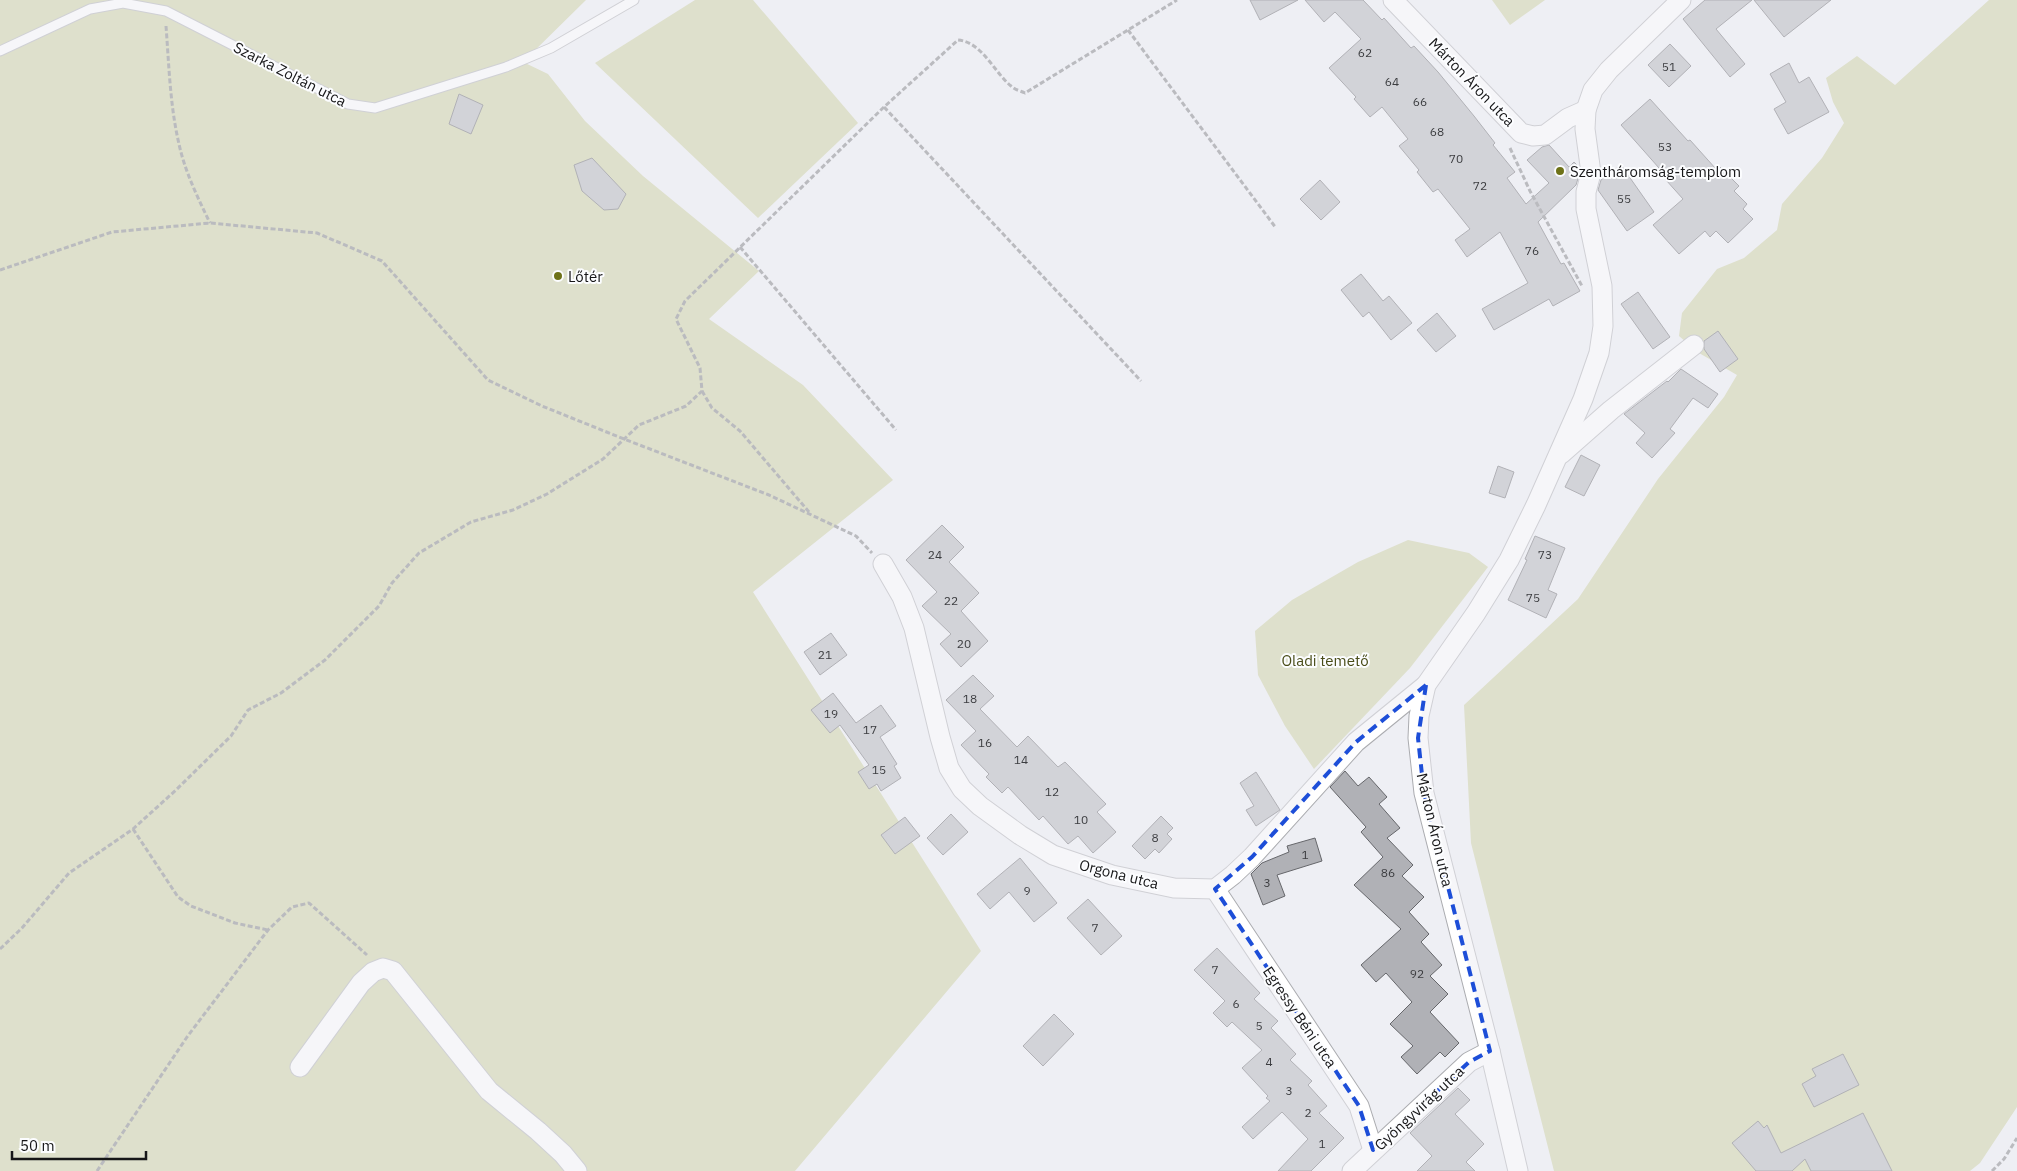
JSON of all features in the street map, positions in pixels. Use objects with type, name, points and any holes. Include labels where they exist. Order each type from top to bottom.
[{"type":"street","name":"Márton Áron utca","points":[[1393,0],[1521,133],[1533,136],[1545,135],[1568,118],[1586,110]]},
{"type":"street","name":"Márton Áron utca","points":[[1518,1171],[1490,1051],[1424,793],[1418,738],[1419,716],[1426,685],[1476,613],[1509,560],[1583,399],[1599,353],[1603,326],[1602,286],[1586,209],[1586,192],[1591,173],[1586,129],[1586,110],[1593,90],[1609,70],[1681,0]]},
{"type":"street","name":"Márton Áron utca","points":[[1557,458],[1611,410],[1694,345]]},
{"type":"street","name":"Orgona utca","points":[[883,564],[902,597],[914,628],[949,768],[962,789],[980,806],[1020,835],[1053,855],[1112,875],[1174,888],[1215,889]]},
{"type":"street","points":[[1215,889],[1233,875],[1252,856],[1356,742],[1426,685]]},
{"type":"street","name":"Egressy Béni utca","points":[[1215,889],[1359,1106],[1373,1150]]},
{"type":"street","points":[[300,1067],[361,984],[373,972],[383,968],[393,971],[490,1092],[538,1131],[563,1154],[577,1171]]},
{"type":"street","name":"Gyöngyvirág utca","points":[[1352,1171],[1469,1062],[1490,1051]]},
{"type":"lane","name":"Szarka Zoltán utca","points":[[0,51],[90,9],[123,3],[166,11],[348,104],[374,108],[524,60],[551,48],[634,0]]},
{"type":"path","points":[[811,514],[740,431],[712,408],[702,391],[700,368],[676,319],[685,301],[884,106],[958,40],[967,41],[976,47],[1012,88],[1026,92],[1177,0]]},
{"type":"path","points":[[166,11],[170,86],[179,145],[192,185],[210,223]]},
{"type":"path","points":[[1128,30],[1276,228]]},
{"type":"path","points":[[884,106],[1141,381]]},
{"type":"path","points":[[1521,133],[1510,147],[1530,191],[1583,289]]},
{"type":"path","points":[[0,270],[112,232],[210,223],[317,233],[382,260],[488,380],[542,406],[769,495],[811,514],[856,536],[883,564]]},
{"type":"path","points":[[740,247],[896,430]]},
{"type":"path","points":[[0,949],[22,928],[69,873],[133,829],[231,736],[248,710],[281,693],[325,660],[379,606],[392,583],[419,553],[471,522],[513,510],[547,494],[602,459],[639,425],[686,406],[702,391]]},
{"type":"path","points":[[133,829],[178,897],[191,906],[234,923],[268,930]]},
{"type":"path","points":[[97,1171],[187,1036],[268,930],[292,907],[309,903],[383,968]]},
{"type":"path","points":[[1992,1171],[2004,1159],[2017,1138]]},
{"type":"highlighted area","points":[[1426,685],[1418,738],[1424,793],[1490,1051],[1469,1062],[1373,1150],[1359,1106],[1215,889],[1252,857],[1356,742]]},
{"type":"green space","points":[[0,0],[586,0],[523,62],[548,74],[585,121],[643,176],[759,271],[709,319],[803,385],[893,480],[753,592],[981,951],[795,1171],[0,1171]]},
{"type":"green space","points":[[695,0],[753,0],[858,123],[758,218],[595,63]]},
{"type":"green space","points":[[1492,0],[1545,0],[1510,25]]},
{"type":"green space","points":[[1989,0],[2017,0],[2017,1107],[1980,1163],[1970,1171],[1554,1171],[1471,843],[1464,705],[1578,599],[1658,479],[1724,397],[1737,375],[1699,353],[1679,336],[1682,313],[1717,269],[1744,258],[1777,230],[1782,204],[1822,158],[1844,123],[1833,102],[1826,78],[1857,56],[1895,85]]},
{"type":"green space","name":"Oladi temető","points":[[1408,540],[1469,553],[1488,567],[1410,668],[1314,769],[1285,726],[1258,675],[1255,631],[1292,600],[1358,562]]},
{"type":"building","points":[[1250,0],[1298,0],[1260,20]]},
{"type":"building","points":[[1305,0],[1363,0],[1382,20],[1384,18],[1411,48],[1414,46],[1438,72],[1495,143],[1493,145],[1515,172],[1507,178],[1526,204],[1549,183],[1527,160],[1542,147],[1549,145],[1569,167],[1574,162],[1579,167],[1580,172],[1576,185],[1538,222],[1561,264],[1564,263],[1580,291],[1553,306],[1549,299],[1494,330],[1482,309],[1528,283],[1500,232],[1467,257],[1455,240],[1470,229],[1438,189],[1433,192],[1417,172],[1419,170],[1399,146],[1408,139],[1382,107],[1370,117],[1354,99],[1356,97],[1329,68],[1361,39],[1335,12],[1324,22]]},
{"type":"building","points":[[1705,0],[1752,0],[1716,29],[1745,64],[1730,77],[1683,19]]},
{"type":"building","points":[[1754,0],[1831,0],[1784,37]]},
{"type":"building","points":[[1670,44],[1691,66],[1669,87],[1648,65]]},
{"type":"building","points":[[1789,63],[1799,83],[1809,77],[1829,112],[1788,134],[1774,109],[1786,102],[1770,74]]},
{"type":"building","points":[[459,94],[483,105],[471,134],[449,124]]},
{"type":"building","points":[[1650,99],[1716,169],[1719,166],[1739,186],[1734,191],[1747,204],[1743,209],[1753,219],[1728,243],[1716,231],[1710,237],[1705,231],[1679,254],[1653,225],[1683,199],[1657,170],[1659,168],[1621,125]]},
{"type":"building","points":[[592,158],[626,194],[618,209],[604,210],[582,191],[574,165]]},
{"type":"building","points":[[1621,165],[1654,212],[1627,231],[1598,190],[1601,180]]},
{"type":"building","points":[[1320,180],[1340,202],[1321,220],[1300,199]]},
{"type":"building","points":[[1361,274],[1383,301],[1389,296],[1412,323],[1391,340],[1369,312],[1363,317],[1341,290]]},
{"type":"building","points":[[1638,292],[1670,337],[1653,349],[1621,304]]},
{"type":"building","points":[[1437,313],[1456,336],[1436,352],[1417,330]]},
{"type":"building","points":[[1718,331],[1738,359],[1720,372],[1704,349],[1704,341]]},
{"type":"building","points":[[1681,369],[1718,394],[1708,408],[1693,398],[1670,429],[1675,433],[1652,458],[1636,443],[1645,433],[1624,414],[1668,382]]},
{"type":"building","points":[[1581,455],[1600,465],[1584,496],[1565,487]]},
{"type":"building","points":[[1498,466],[1514,472],[1505,498],[1489,493]]},
{"type":"building","points":[[942,525],[964,547],[949,562],[979,593],[961,611],[988,641],[961,667],[940,644],[951,634],[922,606],[937,592],[906,560]]},
{"type":"building","points":[[1535,536],[1565,548],[1548,590],[1557,594],[1546,618],[1508,600],[1527,560],[1525,559]]},
{"type":"building","points":[[831,633],[847,655],[820,675],[804,652]]},
{"type":"building","points":[[973,675],[994,696],[980,709],[1017,747],[1028,736],[1058,767],[1065,762],[1106,804],[1097,812],[1116,832],[1093,853],[1078,836],[1068,844],[1043,816],[1039,820],[1008,787],[1002,793],[986,777],[989,774],[961,745],[976,731],[946,700]]},
{"type":"building","points":[[833,693],[856,723],[881,705],[896,726],[880,737],[897,764],[894,766],[901,778],[881,791],[877,784],[869,789],[858,772],[869,765],[840,725],[830,733],[811,710]]},
{"type":"building","points":[[1345,771],[1358,786],[1369,777],[1387,797],[1379,804],[1400,828],[1387,838],[1413,865],[1402,876],[1424,897],[1409,912],[1429,934],[1421,942],[1442,965],[1430,976],[1448,994],[1430,1012],[1459,1043],[1445,1057],[1440,1052],[1417,1074],[1401,1057],[1413,1046],[1390,1024],[1412,1002],[1386,973],[1376,982],[1361,965],[1401,929],[1354,885],[1383,857],[1361,832],[1366,827],[1330,787]]},
{"type":"building","points":[[1256,772],[1280,810],[1256,826],[1246,810],[1254,806],[1240,783]]},
{"type":"building","points":[[951,814],[968,832],[943,855],[927,838]]},
{"type":"building","points":[[1161,816],[1173,828],[1167,834],[1172,839],[1159,853],[1155,849],[1145,859],[1132,846]]},
{"type":"building","points":[[905,817],[920,836],[895,854],[881,835]]},
{"type":"building","points":[[1315,838],[1322,861],[1277,875],[1285,896],[1263,905],[1251,874],[1262,863],[1289,852],[1287,846]]},
{"type":"building","points":[[1020,858],[1057,903],[1034,922],[1009,892],[990,909],[977,894]]},
{"type":"building","points":[[1088,899],[1122,936],[1101,955],[1067,918]]},
{"type":"building","points":[[1217,948],[1260,993],[1254,999],[1278,1021],[1271,1028],[1296,1054],[1290,1060],[1312,1081],[1308,1085],[1327,1106],[1319,1113],[1344,1138],[1311,1171],[1278,1171],[1308,1139],[1282,1112],[1253,1139],[1242,1127],[1270,1101],[1266,1098],[1268,1096],[1242,1068],[1262,1050],[1232,1022],[1227,1027],[1213,1013],[1225,1001],[1194,970]]},
{"type":"building","points":[[1054,1014],[1074,1034],[1043,1066],[1023,1046]]},
{"type":"building","points":[[1843,1054],[1859,1085],[1814,1107],[1802,1084],[1816,1076],[1812,1069]]},
{"type":"building","points":[[1458,1088],[1470,1100],[1455,1114],[1484,1144],[1466,1162],[1475,1171],[1417,1171],[1432,1156],[1410,1133]]},
{"type":"building","points":[[1863,1113],[1892,1171],[1811,1171],[1805,1159],[1792,1171],[1756,1171],[1732,1143],[1758,1121],[1764,1128],[1767,1125],[1781,1153]]},
{"type":"place","name":"Szentháromság-templom","points":[[1560,171]]},
{"type":"place","name":"Lőtér","points":[[558,276]]}]
